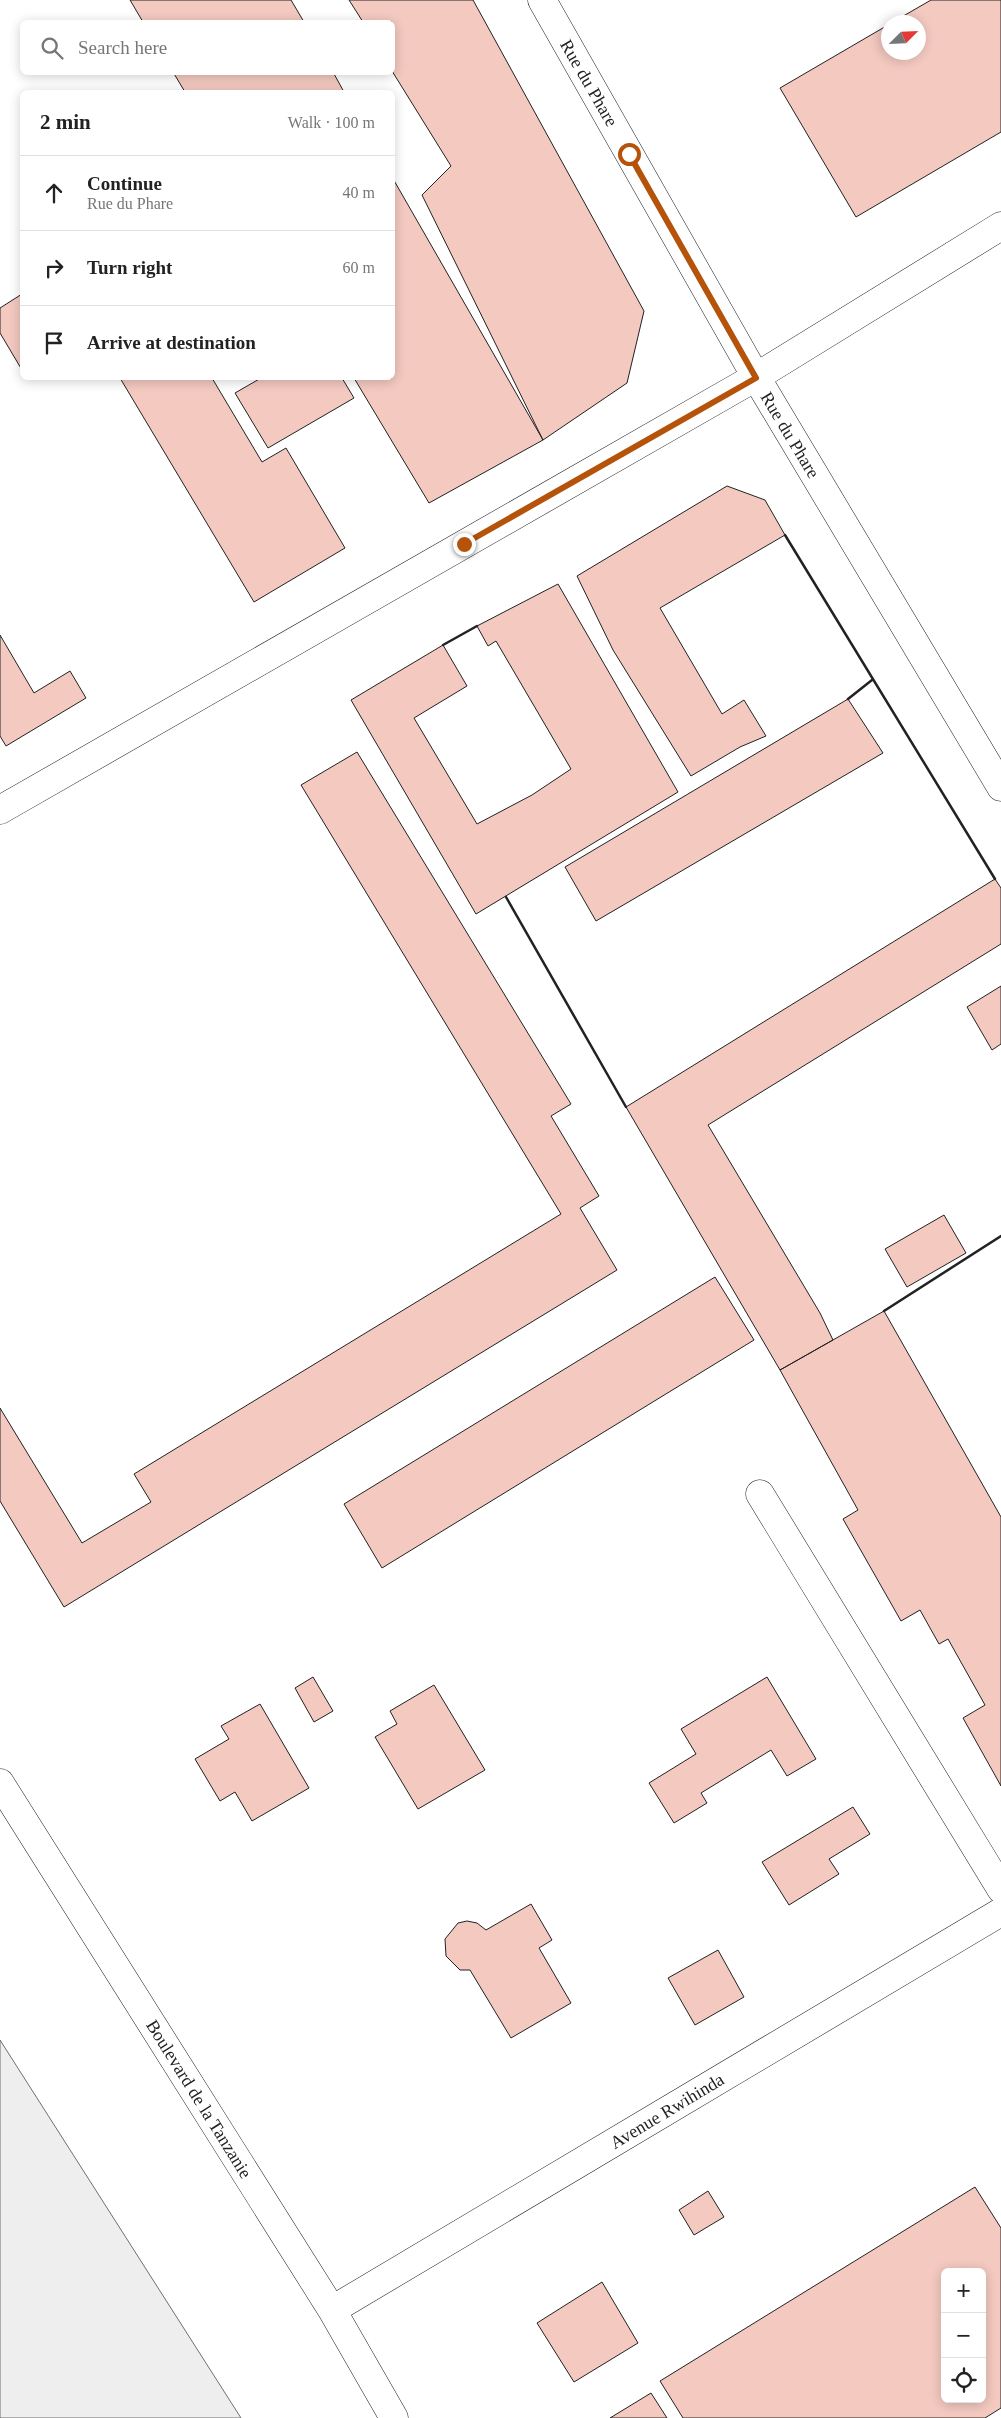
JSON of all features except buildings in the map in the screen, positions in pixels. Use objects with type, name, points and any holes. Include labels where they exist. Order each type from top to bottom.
[{"type":"street","name":"Rue du Phare","points":[[542,0],[756,378],[1001,787]]},
{"type":"street","points":[[0,810],[756,378],[1001,226]]},
{"type":"street","points":[[760,1494],[1001,1889]]},
{"type":"street","name":"Boulevard de la Tanzanie","points":[[0,1782],[332,2310],[394,2418]]},
{"type":"street","name":"Avenue Rwihinda","points":[[332,2310],[1001,1912]]},
{"type":"shaded area","points":[[0,2040],[241,2418],[0,2418]]},
{"type":"wall","points":[[785,535],[995,879]]},
{"type":"wall","points":[[443,645],[477,626]]},
{"type":"wall","points":[[848,699],[872,680]]},
{"type":"wall","points":[[506,897],[626,1107]]},
{"type":"wall","points":[[884,1311],[1001,1236]]},
{"type":"route","points":[[464,544],[756,378],[629,154]]}]
